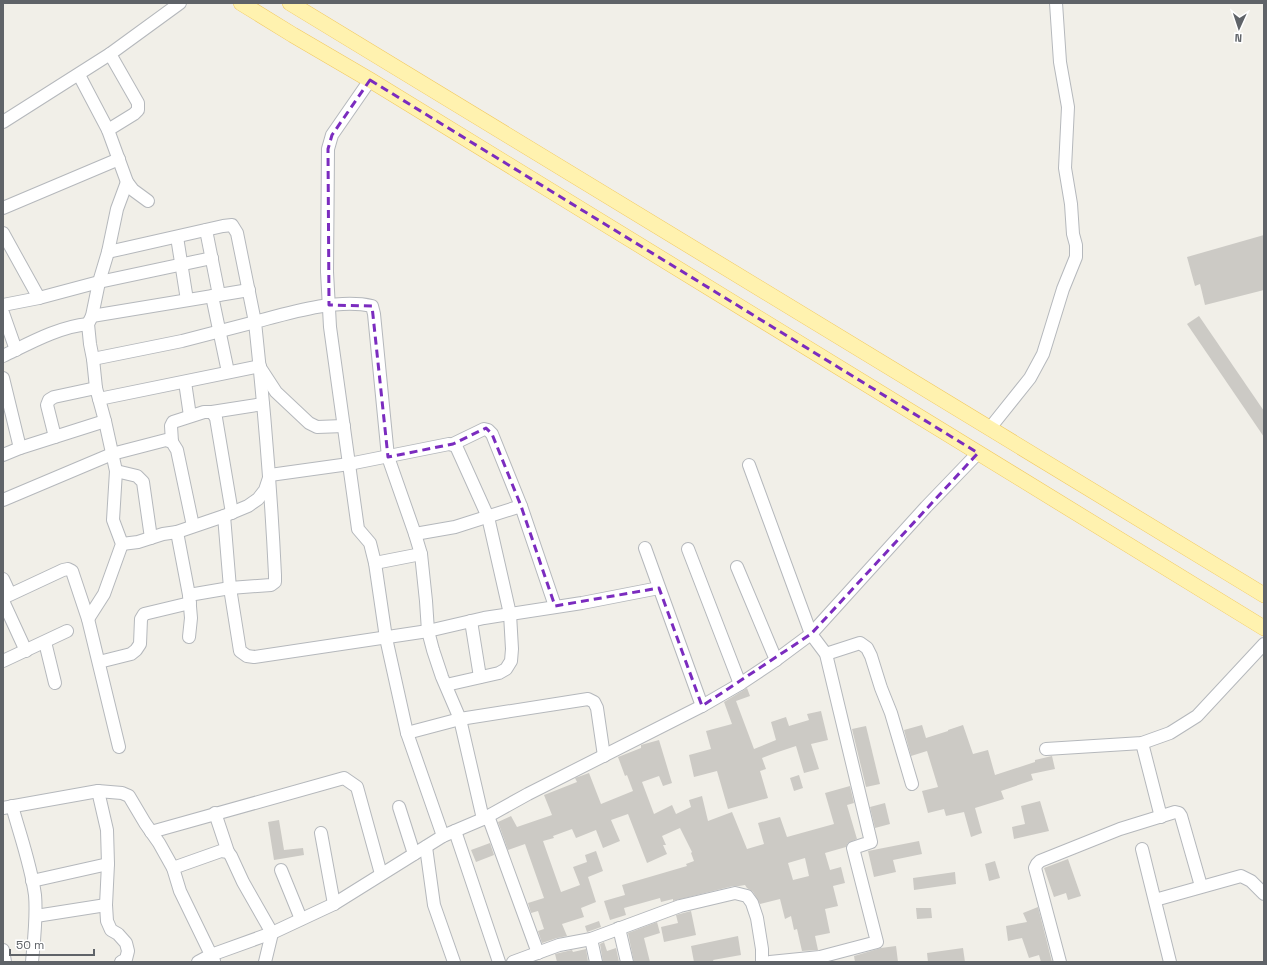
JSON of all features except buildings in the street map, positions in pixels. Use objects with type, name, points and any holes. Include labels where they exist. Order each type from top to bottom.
[{"type":"main road","points":[[241,3],[370,80],[1264,628]]},
{"type":"main road","points":[[290,3],[1264,595]]},
{"type":"main road","points":[[293,35],[306,13]]},
{"type":"street","points":[[3,122],[79,75],[180,3]]},
{"type":"street","points":[[990,428],[1030,378],[1043,354],[1063,289],[1076,257],[1071,204],[1065,168],[1068,107],[1060,62],[1056,3]]},
{"type":"street","points":[[108,130],[138,110],[138,103],[110,54]]},
{"type":"street","points":[[79,75],[108,130],[127,182],[133,190],[148,201]]},
{"type":"street","points":[[370,80],[332,135],[328,149],[327,264],[330,327],[355,516],[358,529],[370,543],[375,563],[386,638],[407,733],[443,836]]},
{"type":"street","points":[[3,208],[119,159]]},
{"type":"street","points":[[88,618],[104,594],[122,544],[113,520],[116,471],[98,394],[90,344],[90,320],[108,252],[117,209],[127,182]]},
{"type":"street","points":[[99,662],[131,654],[136,650],[140,644],[141,619],[144,614],[189,599],[230,588],[271,585],[275,582],[270,475],[266,455],[260,367],[255,322],[237,233],[232,225],[108,252]]},
{"type":"street","points":[[206,230],[212,258],[220,332],[228,372]]},
{"type":"street","points":[[3,233],[39,298]]},
{"type":"street","points":[[177,237],[187,300]]},
{"type":"street","points":[[16,350],[4,304],[39,298],[99,282],[212,258]]},
{"type":"street","points":[[3,356],[71,326],[90,320],[187,300],[249,290]]},
{"type":"street","points":[[93,359],[220,332],[279,315],[329,305],[364,304],[372,306],[388,457],[415,534],[420,554],[428,631],[433,650],[460,719],[485,817],[538,953]]},
{"type":"street","points":[[260,367],[276,392],[309,423],[317,426],[344,426]]},
{"type":"street","points":[[54,437],[47,405],[54,397],[98,394],[185,382],[228,372],[260,367]]},
{"type":"street","points":[[3,379],[20,448]]},
{"type":"street","points":[[185,382],[190,416]]},
{"type":"street","points":[[193,526],[177,450],[172,442],[171,426],[173,422],[204,412],[263,404]]},
{"type":"street","points":[[212,412],[216,418],[228,515],[230,588],[240,651],[247,656],[254,657],[386,638],[428,631],[471,621],[555,606],[582,603],[659,588]]},
{"type":"street","points":[[3,455],[20,448],[105,421]]},
{"type":"street","points":[[270,475],[349,464],[453,444],[484,429],[488,430],[492,434],[521,506],[555,606]]},
{"type":"street","points":[[3,500],[112,454],[166,440],[172,442]]},
{"type":"street","points":[[446,685],[499,673],[506,669],[511,662],[512,649],[510,614],[488,517],[456,446],[453,444]]},
{"type":"street","points":[[198,962],[213,959],[334,904],[443,836],[485,817],[702,706],[740,684],[812,634],[926,507],[978,453]]},
{"type":"street","points":[[749,465],[812,634],[826,654],[871,842],[853,848],[877,942],[820,957],[770,962]]},
{"type":"street","points":[[116,471],[137,476],[143,482],[151,538]]},
{"type":"street","points":[[122,544],[138,542],[163,534],[177,532],[228,515],[248,506],[258,499],[265,490],[270,475]]},
{"type":"street","points":[[415,534],[455,527],[521,506]]},
{"type":"street","points":[[177,532],[189,599],[191,618],[189,637]]},
{"type":"street","points":[[645,548],[702,706]]},
{"type":"street","points":[[688,549],[740,684]]},
{"type":"street","points":[[375,563],[420,554]]},
{"type":"street","points":[[737,567],[776,660]]},
{"type":"street","points":[[5,598],[64,570],[68,569],[72,571],[88,618],[119,747]]},
{"type":"street","points":[[3,579],[5,598],[26,651]]},
{"type":"street","points":[[471,621],[480,677]]},
{"type":"street","points":[[3,661],[67,632]]},
{"type":"street","points":[[45,642],[55,683]]},
{"type":"street","points":[[826,654],[860,643],[867,648],[891,713],[912,784]]},
{"type":"street","points":[[1046,748],[1142,743],[1170,733],[1197,716],[1264,644]]},
{"type":"street","points":[[407,733],[460,719],[588,699],[594,702],[597,708],[604,756]]},
{"type":"street","points":[[1142,743],[1161,817]]},
{"type":"street","points":[[151,832],[344,778],[358,788],[381,874]]},
{"type":"street","points":[[357,782],[381,874]]},
{"type":"street","points":[[98,791],[107,830],[107,921],[111,930],[123,939],[128,951],[126,958],[121,962]]},
{"type":"street","points":[[32,962],[36,916],[32,881],[8,807],[98,791],[122,793],[129,796],[173,868],[180,891],[213,959]]},
{"type":"street","points":[[399,807],[414,854]]},
{"type":"street","points":[[1060,962],[1035,868],[1040,861],[1120,828],[1175,812],[1179,813],[1201,886]]},
{"type":"street","points":[[215,813],[228,852],[272,933],[265,962]]},
{"type":"street","points":[[455,831],[499,962]]},
{"type":"street","points":[[321,833],[334,904]]},
{"type":"street","points":[[426,847],[434,905],[454,962]]},
{"type":"street","points":[[1142,849],[1170,962]]},
{"type":"street","points":[[173,868],[221,851],[228,852]]},
{"type":"street","points":[[32,881],[108,864]]},
{"type":"street","points":[[281,870],[301,920]]},
{"type":"street","points":[[1155,900],[1241,876],[1251,881],[1264,894]]},
{"type":"street","points":[[513,962],[558,945],[591,939],[680,906],[735,893],[747,896],[752,903],[757,918],[762,949],[762,962]]},
{"type":"street","points":[[36,916],[106,905]]},
{"type":"street","points":[[619,928],[627,962]]},
{"type":"street","points":[[591,939],[596,962]]},
{"type":"street","points":[[3,950],[6,962]]},
{"type":"highlighted area","points":[[370,80],[978,453],[811,634],[702,706],[659,588],[555,606],[521,506],[492,434],[486,428],[453,444],[388,457],[372,306],[329,305],[328,149],[332,135]]}]
